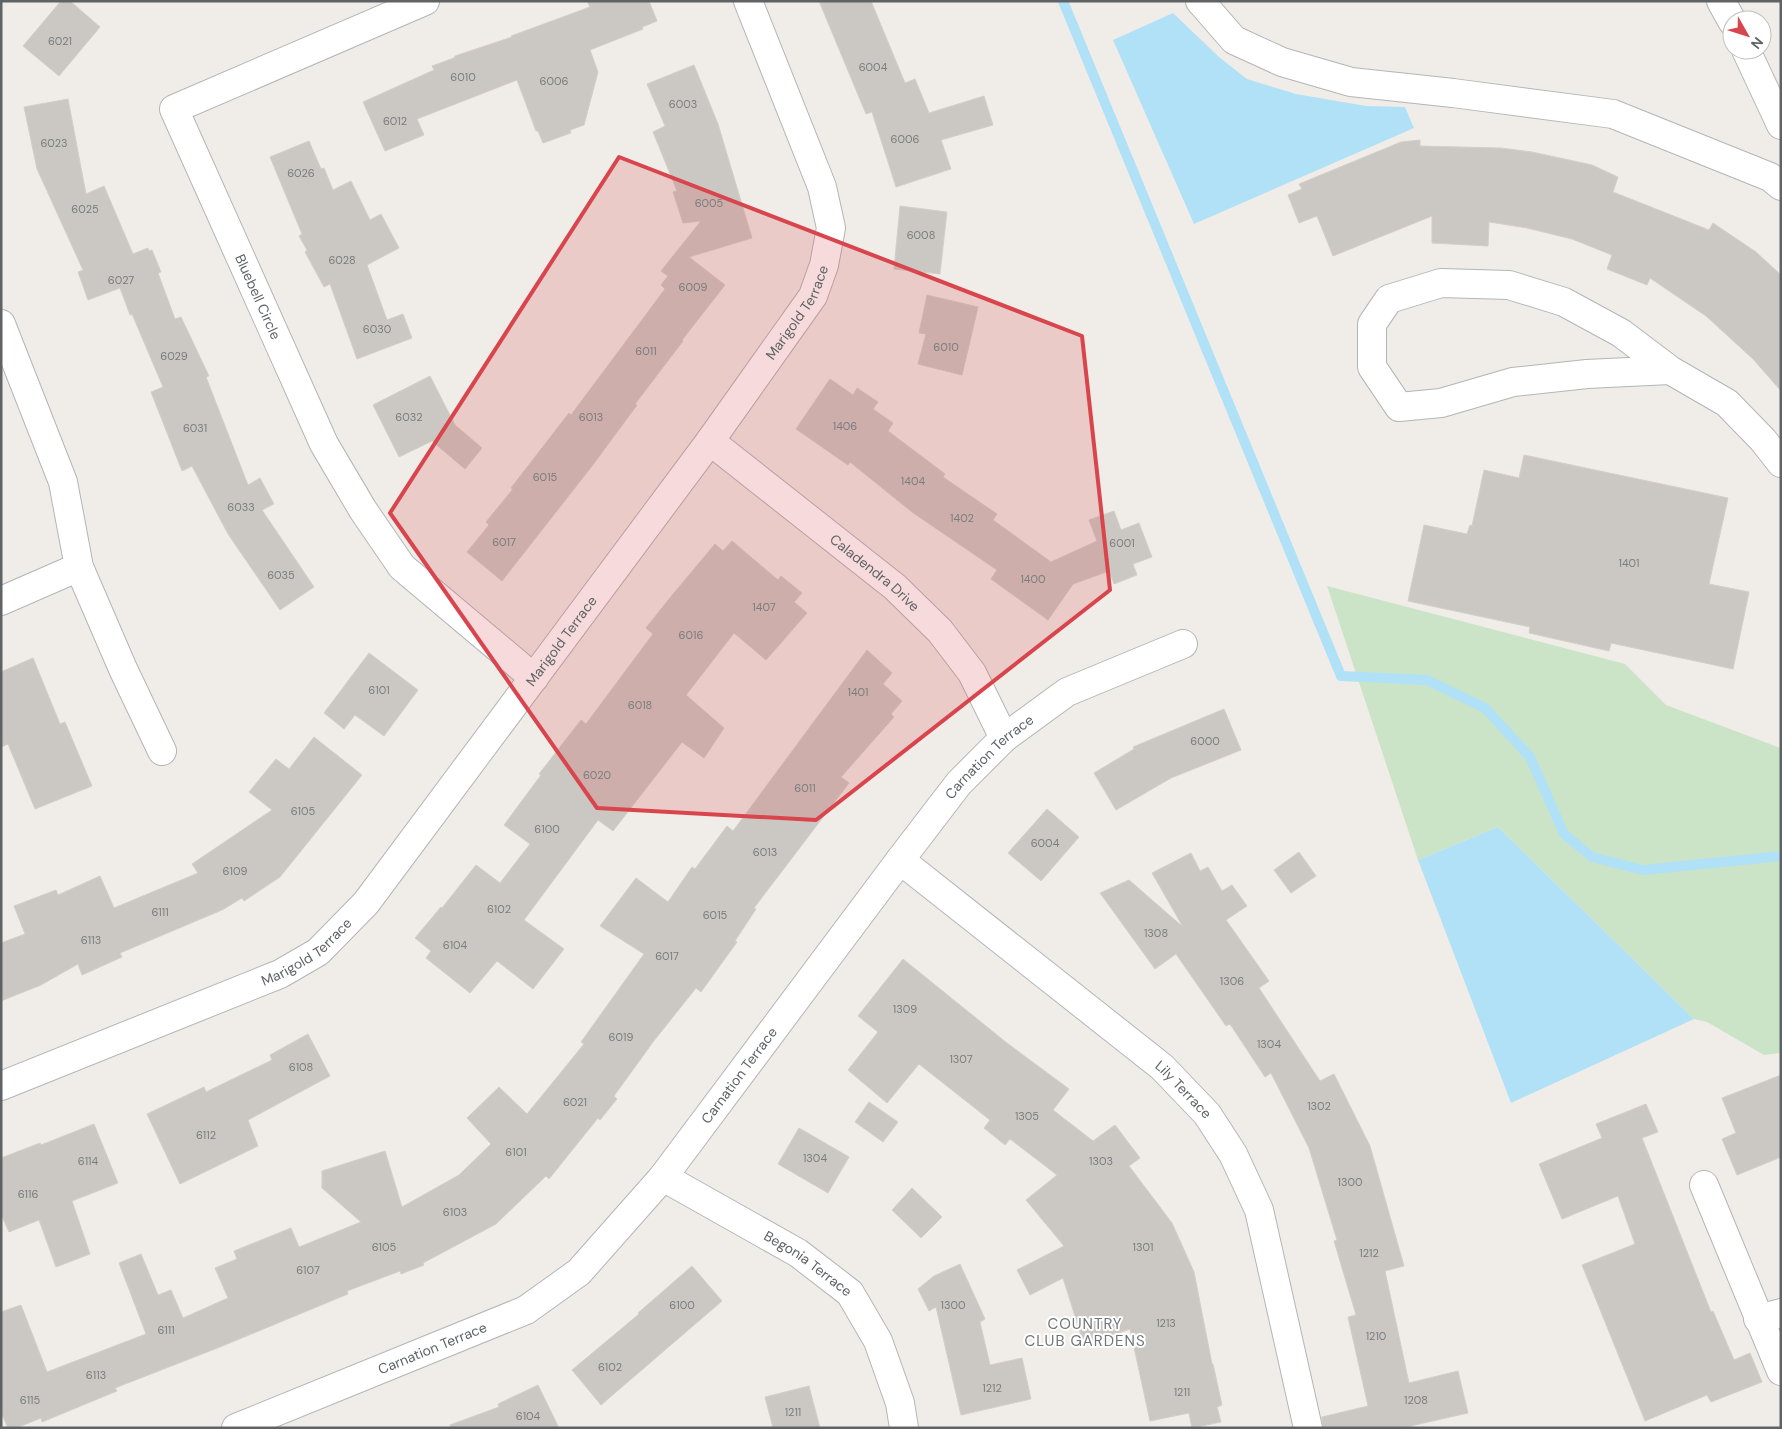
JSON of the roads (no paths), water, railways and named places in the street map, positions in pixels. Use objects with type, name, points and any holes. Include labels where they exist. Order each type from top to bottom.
[{"type":"street","name":"Bluebell Circle","points":[[425,1],[174,109],[324,444],[363,510],[402,567],[534,678]]},
{"type":"street","name":"Marigold Terrace","points":[[1,1086],[280,974],[318,952],[366,903],[710,441],[814,296],[824,265],[831,228],[822,187],[748,1]]},
{"type":"street","points":[[1200,1],[1234,40],[1282,62],[1351,82],[1453,92],[1613,114],[1770,177],[1781,186]]},
{"type":"street","points":[[1751,60],[1781,125]]},
{"type":"street","points":[[1670,370],[1587,374],[1513,382],[1441,403],[1399,407],[1372,367],[1372,324],[1389,299],[1441,283],[1509,285],[1564,302],[1621,333],[1670,370],[1727,403],[1763,440],[1781,464]]},
{"type":"street","points":[[1,324],[64,482],[79,567],[123,669],[162,751]]},
{"type":"street","name":"Caladendra Drive","points":[[710,441],[895,587],[940,631],[972,673],[1004,738]]},
{"type":"street","points":[[1,601],[79,567]]},
{"type":"street","name":"Carnation Terrace","points":[[236,1428],[526,1310],[579,1272],[664,1177],[959,783],[1004,738],[1067,692],[1184,644]]},
{"type":"street","name":"Lily Terrace","points":[[900,860],[1162,1067],[1207,1114],[1233,1154],[1259,1210],[1308,1428]]},
{"type":"street","name":"Begonia Terrace","points":[[664,1177],[798,1253],[850,1293],[878,1341],[900,1403],[904,1428]]},
{"type":"street","points":[[1704,1185],[1770,1316],[1781,1371]]},
{"type":"water","points":[[1173,13],[1219,57],[1247,79],[1296,94],[1366,106],[1405,107],[1414,128],[1194,224],[1113,40]]},
{"type":"water","points":[[1498,827],[1694,1019],[1511,1103],[1418,860]]},
{"type":"waterway","points":[[1063,1],[1341,676],[1427,680],[1485,708],[1530,757],[1564,834],[1592,857],[1643,870],[1781,856]]},
{"type":"district","name":"COUNTRY CLUB GARDENS","points":[[1085,1332]]}]
